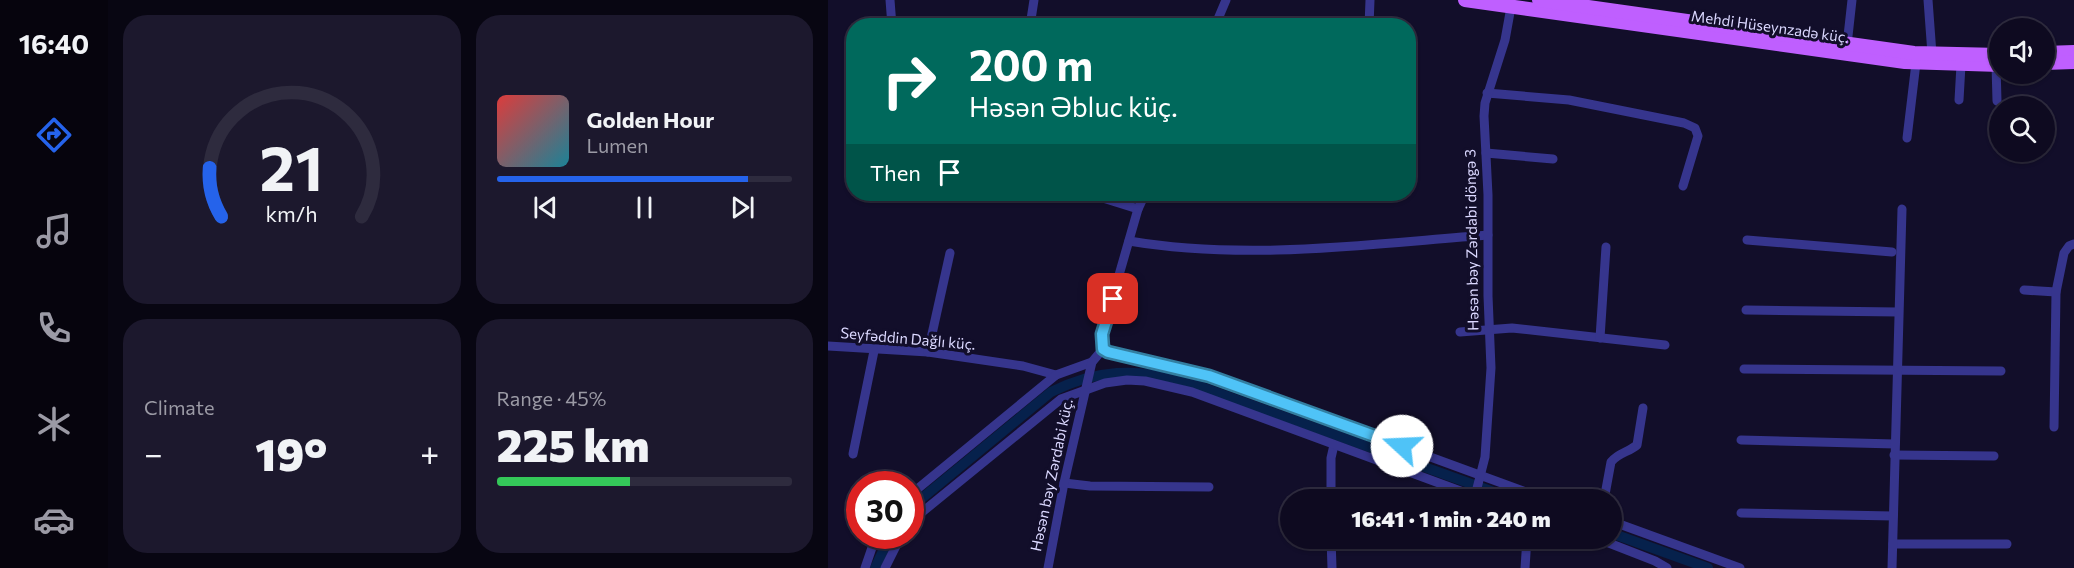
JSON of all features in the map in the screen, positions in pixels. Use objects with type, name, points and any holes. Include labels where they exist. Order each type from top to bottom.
[{"type":"main road","name":"Mehdi Hüseynzadə küç.","points":[[1465,0],[1916,63],[1961,65],[1989,62]]},
{"type":"main road","name":"Mehdi Hüseynzadə küç.","points":[[1539,0],[1847,45],[1989,60]]},
{"type":"main road","points":[[2055,53],[2074,52]]},
{"type":"main road","points":[[2055,63],[2074,62]]},
{"type":"street","points":[[890,0],[891,18]]},
{"type":"street","points":[[1031,18],[1034,0]]},
{"type":"street","points":[[1218,18],[1226,0]]},
{"type":"street","points":[[1370,0],[1370,18]]},
{"type":"street","points":[[1847,45],[1852,0]]},
{"type":"street","points":[[1928,0],[1932,54]]},
{"type":"street","name":"Həsən bəy Zərdabi döngə 3","points":[[1477,489],[1482,475],[1491,368],[1484,116],[1487,93],[1505,40],[1511,7]]},
{"type":"street","points":[[1907,138],[1916,63]]},
{"type":"street","points":[[1959,100],[1961,65]]},
{"type":"street","points":[[1487,93],[1569,100],[1684,123],[1695,128],[1698,136],[1683,186]]},
{"type":"street","points":[[1486,153],[1553,159]]},
{"type":"street","points":[[1112,201],[1138,209]]},
{"type":"street","points":[[924,483],[1056,375],[1092,362],[1103,349],[1102,334],[1142,201]]},
{"type":"street","points":[[1892,568],[1902,209]]},
{"type":"street","points":[[1129,241],[1172,247],[1258,251],[1488,235]]},
{"type":"street","points":[[1747,240],[1892,252]]},
{"type":"street","points":[[2054,427],[2056,292],[2064,253],[2069,246],[2074,244]]},
{"type":"street","points":[[1600,338],[1606,247]]},
{"type":"street","points":[[928,352],[950,253]]},
{"type":"street","points":[[2024,290],[2056,292]]},
{"type":"street","points":[[1746,310],[1898,312]]},
{"type":"street","points":[[1460,332],[1512,328],[1665,345]]},
{"type":"street","name":"Seyfəddin Dağlı küç.","points":[[828,346],[874,351],[928,352],[1023,366],[1056,375]]},
{"type":"street","points":[[1103,349],[1115,355],[1209,376],[1519,489]]},
{"type":"street","points":[[853,454],[874,351]]},
{"type":"street","name":"Həsən bəy Zərdabi küç.","points":[[1048,568],[1064,483],[1092,362]]},
{"type":"street","points":[[1744,369],[2001,371]]},
{"type":"street","points":[[924,510],[1061,399],[1087,388],[1127,380],[1174,387],[1456,489]]},
{"type":"street","points":[[1606,489],[1611,462],[1615,457],[1637,445],[1643,408]]},
{"type":"street","points":[[1742,440],[1895,444]]},
{"type":"street","points":[[1331,489],[1331,458],[1334,445]]},
{"type":"street","points":[[1894,455],[1994,456]]},
{"type":"street","points":[[1064,483],[1090,486],[1209,487]]},
{"type":"street","points":[[1741,513],[1893,516]]},
{"type":"street","points":[[1622,525],[1740,568]]},
{"type":"street","points":[[1893,544],[2007,544]]},
{"type":"street","points":[[1622,548],[1655,561],[1666,568]]},
{"type":"street","points":[[865,568],[872,549]]},
{"type":"street","points":[[885,568],[894,549]]},
{"type":"street","points":[[1331,549],[1332,568]]},
{"type":"street","points":[[1525,568],[1526,549]]},
{"type":"waterway","points":[[924,496],[1051,392],[1084,379],[1117,373],[1150,374],[1185,381],[1485,489]]},
{"type":"waterway","points":[[1622,537],[1708,568]]},
{"type":"waterway","points":[[875,568],[884,549]]},
{"type":"route","points":[[1113,299],[1102,334],[1103,349],[1108,352],[1209,376],[1402,446]]}]
